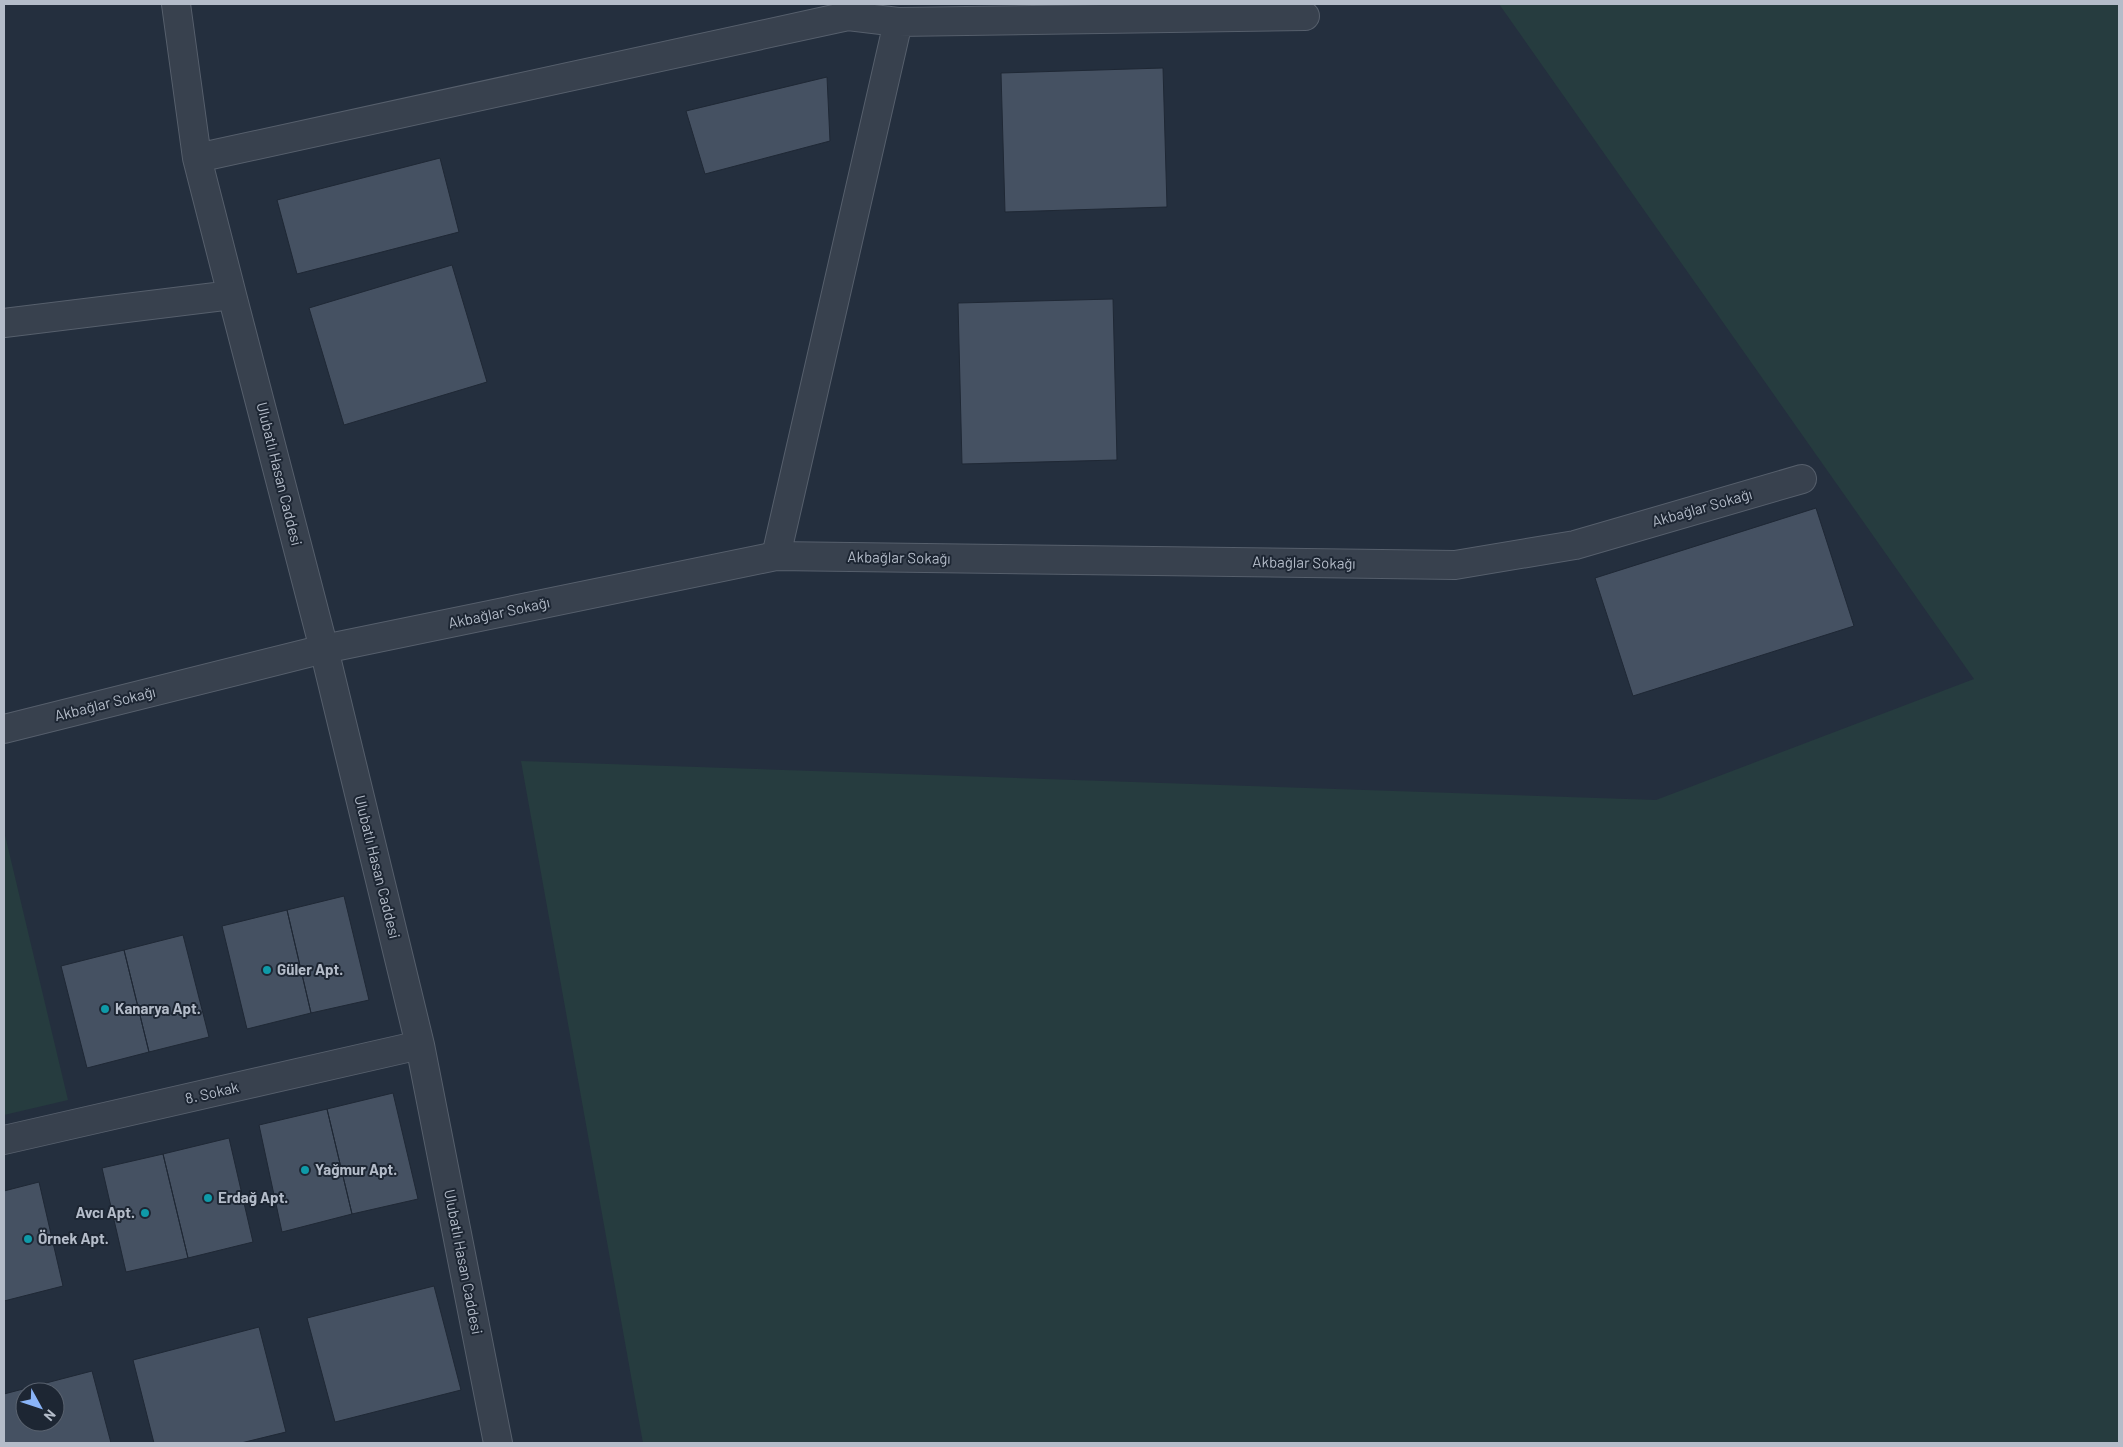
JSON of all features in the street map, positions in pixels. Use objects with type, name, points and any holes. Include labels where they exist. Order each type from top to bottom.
[{"type":"street","name":"Ulubatlı Hasan Caddesi","points":[[176,4],[197,158],[324,649],[420,1045],[498,1443]]},
{"type":"street","points":[[197,158],[848,16],[898,22],[1305,16]]},
{"type":"street","points":[[776,556],[898,22]]},
{"type":"street","points":[[4,323],[232,295]]},
{"type":"street","name":"Akbağlar Sokağı","points":[[4,729],[324,649],[776,556],[1455,565],[1575,545],[1802,479]]},
{"type":"street","name":"8. Sokak","points":[[4,1140],[420,1045]]},
{"type":"green space","points":[[1499,4],[2119,4],[2119,1443],[643,1443],[521,761],[1656,800],[1974,679]]},
{"type":"green space","points":[[4,831],[68,1100],[4,1115]]},
{"type":"building","points":[[1163,68],[1167,207],[1005,212],[1001,73]]},
{"type":"building","points":[[827,77],[830,141],[705,174],[686,111]]},
{"type":"building","points":[[440,158],[459,232],[297,274],[277,200]]},
{"type":"building","points":[[452,265],[487,382],[344,425],[309,308]]},
{"type":"building","points":[[1113,299],[1117,460],[962,464],[958,303]]},
{"type":"building","points":[[1816,508],[1854,626],[1633,696],[1595,578]]},
{"type":"building","points":[[344,896],[369,1000],[311,1013],[287,910]]},
{"type":"building","name":"Güler Apt.","points":[[287,910],[311,1013],[247,1029],[222,926]]},
{"type":"building","points":[[183,935],[209,1037],[149,1052],[124,950]]},
{"type":"building","name":"Kanarya Apt.","points":[[124,950],[149,1052],[87,1068],[61,966]]},
{"type":"building","points":[[393,1093],[418,1199],[352,1214],[327,1109]]},
{"type":"building","name":"Yağmur Apt.","points":[[327,1109],[352,1214],[282,1232],[259,1125]]},
{"type":"building","name":"Erdağ Apt.","points":[[229,1138],[253,1242],[188,1258],[163,1154]]},
{"type":"building","name":"Avcı Apt.","points":[[163,1154],[188,1258],[126,1272],[102,1168]]},
{"type":"building","name":"Örnek Apt.","points":[[39,1182],[63,1286],[4,1301],[4,1191]]},
{"type":"building","points":[[434,1286],[461,1390],[335,1422],[307,1318]]},
{"type":"building","points":[[259,1327],[286,1432],[241,1443],[154,1443],[133,1360]]},
{"type":"building","points":[[92,1371],[111,1443],[4,1443],[4,1394],[15,1391],[15,1432],[65,1432],[65,1382],[50,1382]]},
{"type":"place","name":"Güler Apt.","points":[[267,970]]},
{"type":"place","name":"Kanarya Apt.","points":[[105,1009]]},
{"type":"place","name":"Yağmur Apt.","points":[[305,1170]]},
{"type":"place","name":"Erdağ Apt.","points":[[208,1198]]},
{"type":"place","name":"Avcı Apt.","points":[[145,1213]]},
{"type":"place","name":"Örnek Apt.","points":[[28,1239]]}]
